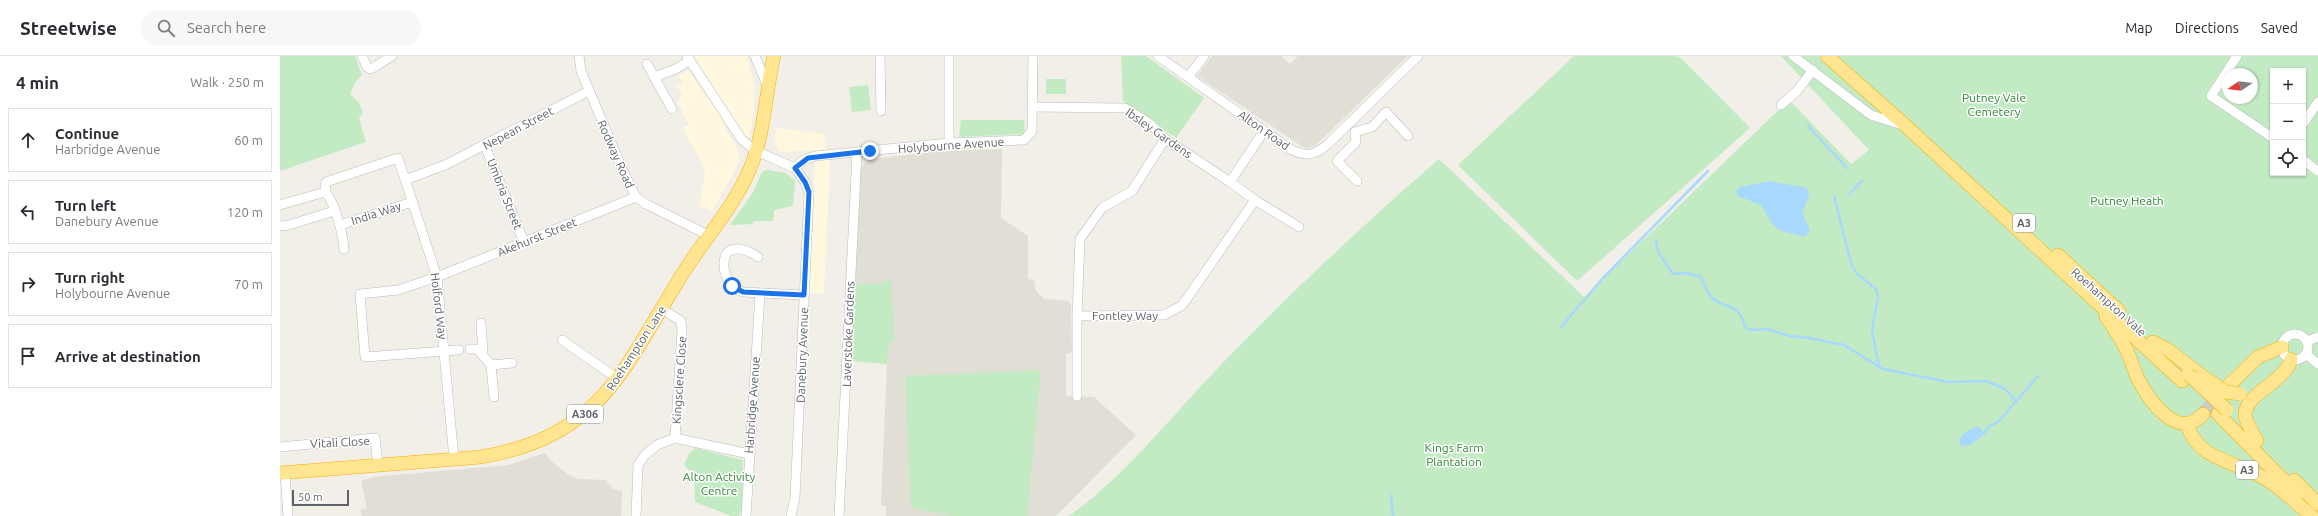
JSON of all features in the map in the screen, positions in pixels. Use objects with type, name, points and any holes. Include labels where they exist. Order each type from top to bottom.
[{"type":"highway","name":"Roehampton Lane","points":[[282,473],[454,459],[508,452],[545,439],[574,423],[618,379],[708,235],[741,187],[749,171],[756,151],[767,85],[774,56]]},
{"type":"highway","name":"A3","points":[[1827,56],[1907,126]]},
{"type":"highway","name":"Roehampton Vale","points":[[1840,56],[2153,342],[2185,378]]},
{"type":"highway","name":"Roehampton Vale","points":[[1907,126],[2092,298],[2257,441],[2318,504]]},
{"type":"highway","name":"A3","points":[[2092,298],[2128,352],[2145,391],[2171,420],[2179,424],[2187,424],[2191,436],[2198,447],[2262,477],[2286,493],[2312,516]]},
{"type":"highway","name":"A3","points":[[2153,342],[2167,349],[2202,376],[2226,392],[2240,394],[2260,391]]},
{"type":"highway","points":[[2229,385],[2258,357],[2282,347]]},
{"type":"highway","name":"A3","points":[[2257,441],[2245,414],[2248,406],[2260,391],[2284,374],[2290,366],[2291,359]]},
{"type":"highway","name":"Roehampton Vale","points":[[2222,412],[2318,516]]},
{"type":"highway","points":[[2187,424],[2194,422],[2203,414]]},
{"type":"street","points":[[362,56],[367,68],[371,69],[392,56]]},
{"type":"street","name":"Rodway Road","points":[[579,56],[581,71],[589,91],[622,171],[636,197],[646,204],[708,235]]},
{"type":"street","points":[[755,56],[767,85]]},
{"type":"street","points":[[880,56],[882,111]]},
{"type":"street","points":[[949,56],[950,143]]},
{"type":"street","name":"Holybourne Avenue","points":[[795,168],[808,158],[950,143],[1024,140],[1032,131],[1033,56]]},
{"type":"street","name":"Alton Road","points":[[1158,56],[1290,149],[1309,156],[1322,149],[1418,56]]},
{"type":"street","points":[[1188,77],[1204,56]]},
{"type":"street","points":[[1793,56],[1871,115],[1907,126]]},
{"type":"street","points":[[2234,57],[2211,96],[2270,136]]},
{"type":"street","points":[[654,77],[676,69],[688,58],[742,140],[756,151],[795,168]]},
{"type":"street","points":[[647,64],[672,109]]},
{"type":"street","points":[[1781,105],[1797,92],[1813,70]]},
{"type":"street","name":"Nepean Street","points":[[405,180],[445,165],[485,146],[589,91]]},
{"type":"street","points":[[2306,120],[2318,102]]},
{"type":"street","points":[[1876,116],[1881,104]]},
{"type":"street","name":"Ibsley Gardens","points":[[1033,107],[1125,108],[1149,123],[1164,139],[1298,227]]},
{"type":"street","points":[[1355,132],[1372,127],[1386,112],[1408,136]]},
{"type":"street","points":[[1348,124],[1355,132],[1356,142],[1337,161],[1357,181]]},
{"type":"street","points":[[1230,182],[1264,131]]},
{"type":"street","name":"Fontley Way","points":[[1164,139],[1132,191],[1102,208],[1080,239],[1078,316],[1164,315],[1170,313],[1186,300],[1255,200]]},
{"type":"street","name":"Umbria Street","points":[[485,146],[524,242]]},
{"type":"street","name":"Laverstoke Gardens","points":[[839,516],[857,153]]},
{"type":"street","name":"Holford Way","points":[[325,192],[326,182],[398,158],[437,277],[454,459]]},
{"type":"street","points":[[2306,162],[2318,171]]},
{"type":"street","name":"Danebury Avenue","points":[[791,516],[795,498],[809,192],[805,182],[795,168]]},
{"type":"street","points":[[280,205],[325,192],[329,196],[340,225],[344,249]]},
{"type":"street","name":"Akehurst Street","points":[[444,351],[366,357],[360,294],[398,290],[437,277],[636,197]]},
{"type":"street","name":"India Way","points":[[340,225],[412,202]]},
{"type":"street","points":[[280,226],[289,225],[334,211]]},
{"type":"street","points":[[758,257],[747,250],[732,250],[726,254],[724,265],[727,279],[736,289],[743,292],[760,294],[804,295]]},
{"type":"street","name":"Harbridge Avenue","points":[[746,516],[760,294]]},
{"type":"street","name":"Kingsclere Close","points":[[662,309],[680,321],[682,330],[675,438]]},
{"type":"street","points":[[1077,396],[1078,316]]},
{"type":"street","points":[[481,323],[483,354]]},
{"type":"street","points":[[2294,334],[2303,336],[2307,341],[2306,354],[2298,359],[2291,359],[2283,353],[2282,347],[2285,339],[2294,334]]},
{"type":"street","points":[[2307,341],[2318,337]]},
{"type":"street","points":[[562,340],[618,379]]},
{"type":"street","points":[[470,349],[476,348],[483,354],[491,365],[494,397]]},
{"type":"street","points":[[444,351],[459,350]]},
{"type":"street","points":[[2306,354],[2318,364]]},
{"type":"street","points":[[491,365],[512,363]]},
{"type":"street","name":"Vitali Close","points":[[280,446],[375,438],[378,466]]},
{"type":"street","points":[[636,516],[638,465],[645,455],[657,445],[675,438],[749,454]]},
{"type":"street","points":[[282,473],[288,516]]},
{"type":"shaded area","points":[[694,56],[747,56],[755,87],[753,118],[749,136],[744,137]]},
{"type":"shaded area","points":[[1212,56],[1281,56],[1290,64],[1298,56],[1408,56],[1316,145],[1306,149],[1197,76]]},
{"type":"shaded area","points":[[688,70],[719,114],[726,130],[738,149],[739,158],[736,169],[712,211],[699,206],[705,173],[699,157],[687,138],[683,128],[689,124],[677,102],[682,95],[677,87],[683,83],[678,76]]},
{"type":"shaded area","points":[[776,128],[824,134],[830,164],[824,293],[808,293],[815,150],[780,152],[774,142]]},
{"type":"shaded area","points":[[1002,149],[1001,218],[1028,236],[1028,279],[1034,280],[1036,291],[1044,299],[1068,301],[1071,304],[1072,352],[1066,354],[1066,396],[1094,397],[1136,435],[1056,516],[886,516],[886,506],[881,505],[887,364],[889,342],[892,343],[882,283],[855,285],[861,169],[864,163],[873,159],[931,152]]},
{"type":"shaded area","points":[[545,453],[552,462],[569,475],[578,479],[606,480],[613,489],[622,491],[621,516],[362,516],[360,510],[367,508],[361,481],[373,477],[508,465]]},
{"type":"green space","points":[[280,56],[355,56],[362,75],[356,81],[350,94],[359,103],[363,112],[359,119],[366,142],[280,171]]},
{"type":"green space","points":[[1121,56],[1146,56],[1204,98],[1176,138],[1123,101]]},
{"type":"green space","points":[[1574,56],[1676,56],[1681,58],[1750,128],[1577,281],[1458,165]]},
{"type":"green space","points":[[1781,56],[2318,56],[2318,516],[1069,516],[1089,501],[1127,466],[1217,369],[1298,288],[1354,235],[1439,159],[1584,297],[1789,100],[1851,164],[1869,150]]},
{"type":"green space","points":[[1046,79],[1066,79],[1066,94],[1046,94]]},
{"type":"green space","points":[[868,85],[871,110],[852,112],[849,87]]},
{"type":"green space","points":[[961,120],[1024,120],[1025,134],[959,137]]},
{"type":"green space","points":[[768,170],[785,173],[795,180],[793,206],[774,210],[773,221],[754,221],[753,224],[730,225],[754,191],[763,171]]},
{"type":"green space","points":[[891,278],[894,341],[889,343],[887,364],[851,361],[855,285],[882,283]]},
{"type":"green space","points":[[1041,370],[1027,516],[953,516],[911,508],[905,376]]},
{"type":"green space","name":"Alton Activity Centre","points":[[695,448],[743,460],[742,509],[739,516],[731,516],[695,502],[694,471],[689,470],[684,465],[689,454]]},
{"type":"water","points":[[1770,181],[1807,188],[1809,196],[1802,213],[1810,230],[1807,235],[1801,236],[1776,228],[1770,221],[1761,205],[1738,196],[1736,191],[1740,187]]},
{"type":"water","points":[[1977,427],[1982,429],[1982,436],[1970,445],[1961,446],[1959,442],[1963,434],[1968,430]]},
{"type":"waterway","points":[[1808,126],[1847,168]]},
{"type":"waterway","points":[[1561,327],[1603,278],[1708,171]]},
{"type":"waterway","points":[[1849,194],[1862,181]]},
{"type":"waterway","points":[[1834,196],[1851,263],[1857,274],[1876,289],[1878,297],[1872,330],[1879,367]]},
{"type":"waterway","points":[[1656,241],[1658,252],[1673,274],[1685,273],[1701,277],[1711,297],[1722,304],[1735,309],[1742,318],[1745,327],[1751,330],[1767,329],[1790,336],[1844,345],[1883,369],[1948,382],[1986,381],[2005,389],[2016,401]]},
{"type":"waterway","points":[[1983,434],[1990,426],[1998,422],[2038,376]]},
{"type":"waterway","points":[[1392,495],[1393,516]]},
{"type":"tunnel","points":[[2203,414],[2223,391]]},
{"type":"route","points":[[732,286],[743,292],[804,295],[809,192],[805,182],[795,168],[803,160],[815,156],[870,151]]},
{"type":"park label","name":"Putney Vale Cemetery","points":[[1994,104]]},
{"type":"park label","name":"Putney Heath","points":[[2127,200]]},
{"type":"park label","name":"Kings Farm Plantation","points":[[1454,454]]}]
